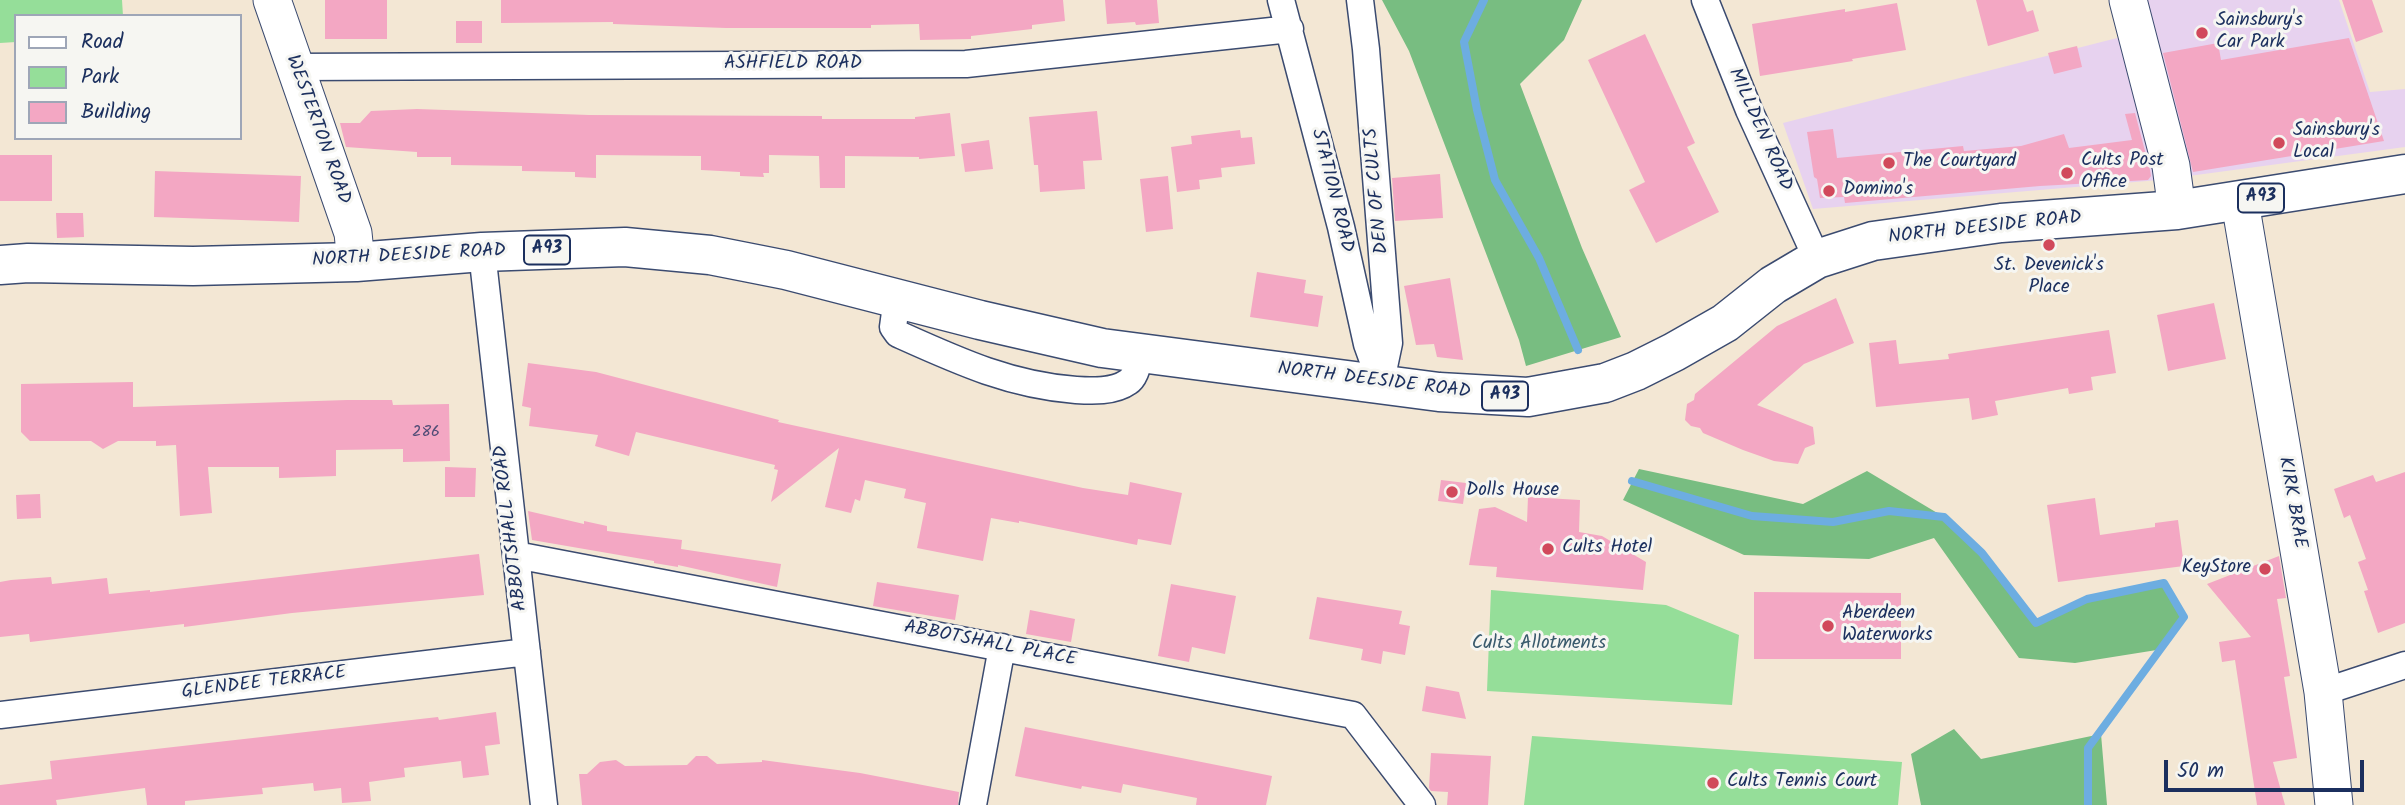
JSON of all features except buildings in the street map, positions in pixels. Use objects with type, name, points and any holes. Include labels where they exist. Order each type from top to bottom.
[{"type":"main road","name":"NORTH DEESIDE ROAD","points":[[0,265],[28,263],[193,266],[356,262],[482,252],[625,247],[710,255],[786,270],[1071,341],[1141,353],[1476,395],[1528,397],[1605,383],[1674,352],[1725,323],[1773,285],[1817,259],[1873,240],[2001,223],[2177,210],[2405,174]]},
{"type":"street","name":"WESTERTON ROAD","points":[[272,0],[354,233],[356,262]]},
{"type":"street","name":"STATION ROAD","points":[[1281,0],[1341,227],[1367,344],[1381,383]]},
{"type":"street","name":"DEN OF CULTS","points":[[1360,0],[1389,343],[1381,383]]},
{"type":"street","name":"MILLDEN ROAD","points":[[1705,0],[1749,110],[1817,259]]},
{"type":"street","points":[[2128,0],[2171,166],[2177,210]]},
{"type":"street","name":"ASHFIELD ROAD","points":[[294,67],[966,64],[1290,29]]},
{"type":"street","name":"KIRK BRAE","points":[[2240,202],[2323,692],[2334,805]]},
{"type":"street","name":"ABBOTSHALL ROAD","points":[[482,252],[544,805]]},
{"type":"street","points":[[897,298],[893,327],[898,334],[975,369],[1013,380],[1051,388],[1089,391],[1112,389],[1132,378],[1141,353]]},
{"type":"street","name":"ABBOTSHALL PLACE","points":[[516,555],[1353,715],[1422,805]]},
{"type":"street","points":[[973,805],[1002,647]]},
{"type":"street","name":"GLENDEE TERRACE","points":[[0,715],[527,652]]},
{"type":"street","points":[[2323,692],[2405,665]]},
{"type":"shaded area","points":[[2124,0],[2339,0],[2370,92],[2405,89],[2405,147],[2159,180],[1813,209],[1783,123],[2121,37]]},
{"type":"green space","points":[[0,0],[122,0],[123,14],[14,14],[14,42],[0,43]]},
{"type":"green space","points":[[1382,0],[1582,0],[1564,40],[1520,84],[1582,248],[1621,337],[1526,366],[1519,340],[1409,51]]},
{"type":"green space","points":[[1639,469],[1803,504],[1867,471],[1944,517],[1982,553],[2036,623],[2087,599],[2164,583],[2184,617],[2163,649],[2075,663],[2019,658],[1934,538],[1869,559],[1744,555],[1623,500]]},
{"type":"green space","name":"Cults Allotments","points":[[1491,590],[1666,605],[1739,635],[1732,705],[1487,691]]},
{"type":"green space","points":[[1954,729],[1981,759],[2101,734],[2107,805],[1921,805],[1911,754]]},
{"type":"green space","name":"Cults Tennis Court","points":[[1532,736],[1902,762],[1898,805],[1524,805]]},
{"type":"waterway","points":[[1484,0],[1464,42],[1477,110],[1495,180],[1539,258],[1578,350]]},
{"type":"waterway","points":[[1632,481],[1752,516],[1833,522],[1889,511],[1944,517],[1982,553],[2036,623],[2087,599],[2164,583],[2184,617],[2088,748],[2088,805]]},
{"type":"place","name":"Sainsbury's Car Park","points":[[2202,33]]},
{"type":"place","name":"Sainsbury's Local","points":[[2279,143]]},
{"type":"place","name":"The Courtyard","points":[[1889,163]]},
{"type":"place","name":"Cults Post Office","points":[[2067,173]]},
{"type":"place","name":"Domino's","points":[[1829,191]]},
{"type":"place","name":"St. Devenick's Place","points":[[2049,245]]},
{"type":"place","name":"Dolls House","points":[[1452,492]]},
{"type":"place","name":"Cults Hotel","points":[[1548,549]]},
{"type":"place","name":"KeyStore","points":[[2265,569]]},
{"type":"place","name":"Aberdeen Waterworks","points":[[1828,626]]},
{"type":"place","name":"Cults Tennis Court","points":[[1713,783]]}]
